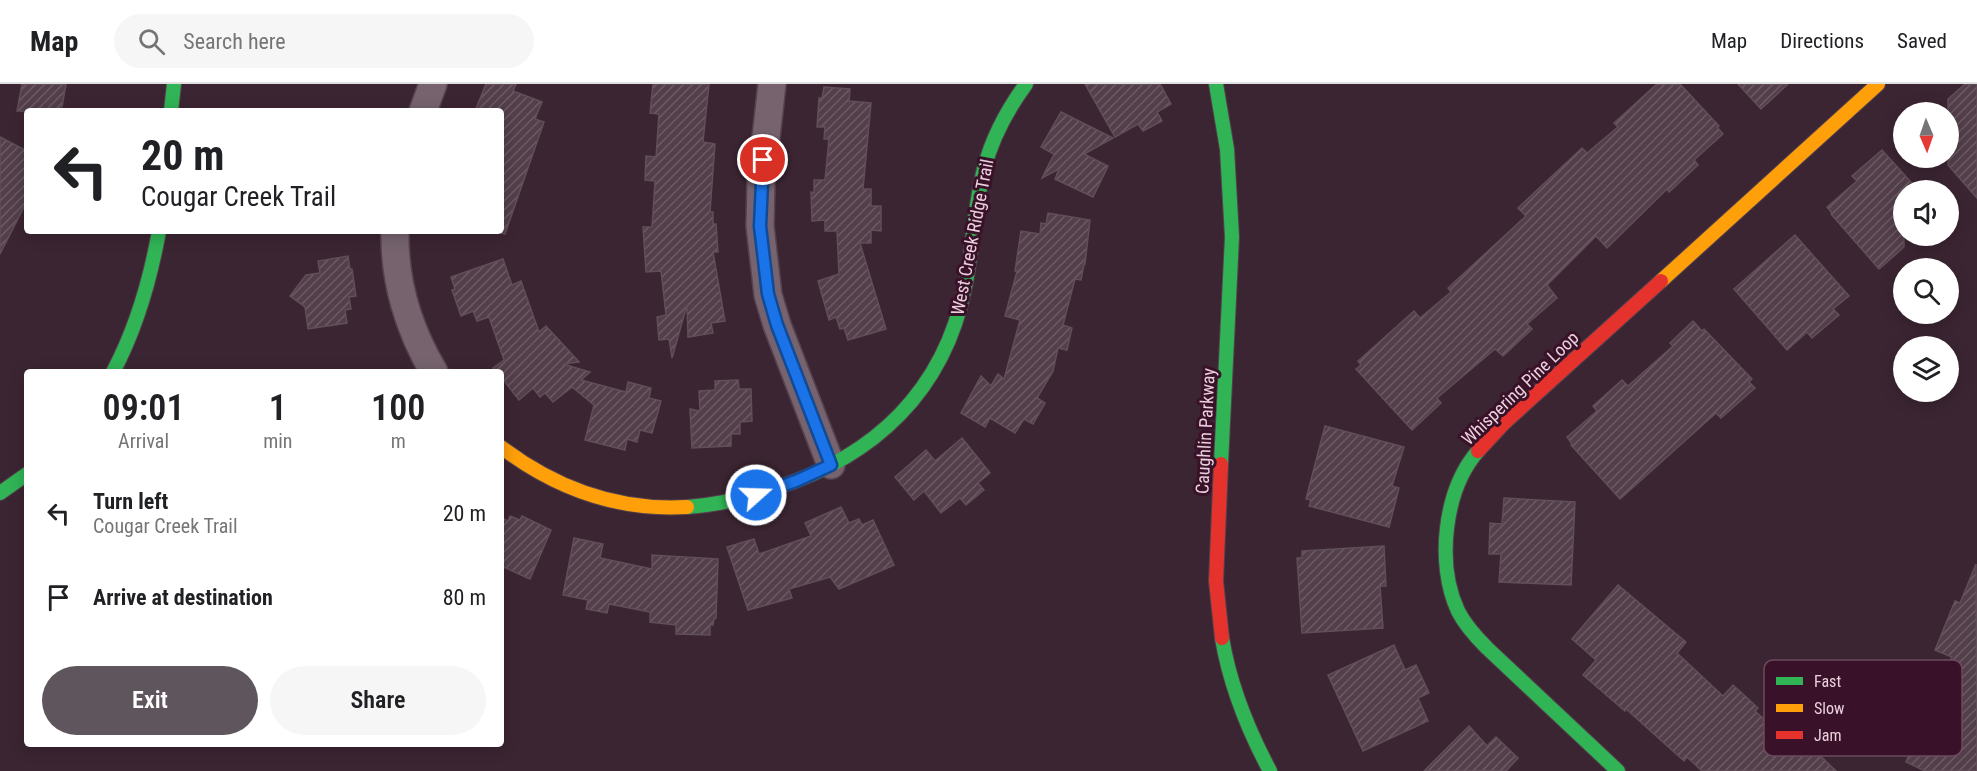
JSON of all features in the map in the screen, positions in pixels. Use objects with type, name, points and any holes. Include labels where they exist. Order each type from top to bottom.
[{"type":"street","points":[[171,108],[174,84]]},
{"type":"street","points":[[424,108],[433,84]]},
{"type":"street","points":[[772,84],[763,160],[760,226],[768,294],[777,325],[831,465]]},
{"type":"street","name":"West Creek Ridge Trail","points":[[504,449],[544,476],[585,494],[628,504],[666,508],[710,506],[756,495],[796,481],[831,465],[871,440],[895,421],[915,398],[934,371],[948,343],[967,282],[981,181],[990,151],[1002,122],[1026,84]]},
{"type":"street","name":"Caughlin Parkway","points":[[1216,84],[1227,149],[1232,237],[1216,580],[1218,618],[1226,670],[1240,712],[1270,771]]},
{"type":"street","name":"Whispering Pine Loop","points":[[1618,771],[1498,660],[1462,618],[1454,601],[1448,565],[1448,531],[1456,486],[1473,457],[1504,423],[1878,84]]},
{"type":"street","points":[[114,369],[139,314],[158,234]]},
{"type":"street","points":[[395,234],[398,276],[407,316],[433,369]]},
{"type":"street","points":[[0,493],[24,476]]},
{"type":"building","points":[[22,84],[66,84],[62,107],[24,108],[24,111],[17,111]]},
{"type":"building","points":[[486,84],[516,84],[513,91],[542,102],[535,119],[544,122],[505,234],[504,108],[476,108]]},
{"type":"building","points":[[653,84],[709,84],[703,142],[715,144],[710,212],[713,212],[713,224],[716,224],[718,252],[713,252],[725,321],[711,323],[713,333],[688,337],[687,305],[672,358],[669,339],[659,340],[657,317],[666,315],[661,271],[646,272],[643,227],[652,227],[655,181],[645,180],[646,156],[656,157],[659,114],[650,113]]},
{"type":"building","points":[[1085,84],[1160,84],[1171,104],[1157,112],[1162,121],[1143,131],[1138,124],[1115,137]]},
{"type":"building","points":[[1657,84],[1680,84],[1719,126],[1717,127],[1723,134],[1694,160],[1698,165],[1669,192],[1667,189],[1607,248],[1596,236],[1547,285],[1557,298],[1527,324],[1532,329],[1503,356],[1495,349],[1437,398],[1441,403],[1412,430],[1356,369],[1361,365],[1358,361],[1414,311],[1420,318],[1451,292],[1448,288],[1526,216],[1518,208],[1582,148],[1587,153],[1618,127],[1614,123]]},
{"type":"building","points":[[1738,84],[1788,84],[1761,109]]},
{"type":"building","points":[[1965,84],[1977,84],[1977,198],[1951,168],[1959,168],[1959,102],[1948,102],[1948,99]]},
{"type":"building","points":[[824,87],[850,89],[849,101],[871,103],[863,189],[871,189],[871,206],[881,206],[881,231],[871,230],[871,243],[860,243],[886,329],[848,340],[844,328],[840,329],[836,317],[829,320],[818,281],[839,274],[837,231],[825,231],[825,220],[812,221],[811,192],[814,193],[814,180],[825,180],[829,139],[824,139],[825,127],[817,127],[819,98],[822,98]]},
{"type":"building","points":[[1061,112],[1113,138],[1084,154],[1108,166],[1093,197],[1055,179],[1059,169],[1042,178],[1054,154],[1041,147]]},
{"type":"building","points":[[0,137],[24,149],[24,207],[0,254]]},
{"type":"building","points":[[1882,150],[1893,162],[1893,168],[1898,168],[1909,180],[1893,180],[1893,246],[1904,247],[1879,269],[1827,207],[1857,181],[1852,176]]},
{"type":"building","points":[[1048,213],[1090,220],[1081,280],[1075,279],[1063,325],[1072,328],[1067,350],[1058,348],[1053,371],[1037,398],[1045,403],[1033,424],[1024,419],[1015,433],[990,418],[985,427],[961,413],[981,376],[991,386],[998,374],[1004,379],[1020,320],[1005,316],[1017,271],[1015,271],[1021,231],[1040,234],[1041,223],[1046,224]]},
{"type":"building","points":[[1795,235],[1849,296],[1833,309],[1839,315],[1812,338],[1807,332],[1787,350],[1734,289]]},
{"type":"building","points":[[348,256],[356,296],[349,297],[351,309],[345,310],[347,323],[308,329],[305,307],[290,296],[306,275],[320,273],[318,261]]},
{"type":"building","points":[[503,259],[512,285],[521,281],[539,332],[546,326],[579,362],[563,364],[590,372],[581,380],[626,392],[628,382],[651,388],[649,398],[661,401],[652,433],[640,430],[637,442],[627,439],[625,450],[585,440],[594,405],[572,387],[553,402],[545,393],[540,397],[533,388],[519,400],[504,381],[504,369],[493,368],[504,360],[489,317],[477,321],[473,311],[461,316],[452,290],[455,289],[451,277]]},
{"type":"building","points":[[1693,321],[1702,331],[1704,329],[1752,379],[1749,382],[1755,388],[1721,418],[1716,413],[1620,499],[1571,445],[1567,437],[1597,411],[1593,406],[1622,380],[1628,386],[1673,346],[1670,343]]},
{"type":"building","points":[[738,380],[739,389],[751,389],[752,421],[740,422],[740,434],[731,434],[731,446],[692,448],[690,409],[700,411],[699,391],[715,390],[715,381]]},
{"type":"building","points":[[1325,426],[1404,447],[1392,486],[1399,488],[1389,527],[1309,506],[1311,500],[1306,499]]},
{"type":"building","points":[[962,438],[990,473],[978,483],[984,490],[966,505],[960,498],[941,513],[924,491],[914,500],[895,477],[926,450],[935,461]]},
{"type":"building","points":[[1504,498],[1575,502],[1571,585],[1499,582],[1501,554],[1489,554],[1490,523],[1502,524]]},
{"type":"building","points":[[841,507],[849,523],[859,519],[862,525],[873,520],[894,565],[839,589],[830,577],[789,589],[792,598],[748,610],[727,547],[754,539],[759,554],[811,536],[805,523]]},
{"type":"building","points":[[510,516],[520,520],[522,516],[551,530],[530,579],[504,567],[504,519],[508,521]]},
{"type":"building","points":[[574,538],[603,544],[600,558],[652,569],[652,555],[718,559],[716,618],[713,625],[710,625],[710,635],[676,634],[676,625],[650,622],[650,612],[609,604],[607,613],[586,609],[588,600],[563,595]]},
{"type":"building","points":[[1384,546],[1386,586],[1380,586],[1383,628],[1302,633],[1297,558],[1302,558],[1302,551]]},
{"type":"building","points":[[1976,564],[1977,771],[1925,771],[1906,762],[1909,756],[1962,756],[1962,660],[1951,660],[1952,657],[1935,650],[1955,601],[1960,603]]},
{"type":"building","points":[[1618,585],[1686,642],[1677,653],[1723,696],[1733,685],[1758,708],[1755,711],[1764,719],[1764,756],[1820,756],[1836,771],[1702,771],[1687,757],[1684,761],[1626,709],[1625,711],[1583,675],[1596,660],[1572,639]]},
{"type":"building","points":[[1394,645],[1405,670],[1416,665],[1429,693],[1418,698],[1428,721],[1363,751],[1328,675]]},
{"type":"building","points":[[1469,726],[1487,746],[1496,737],[1518,758],[1506,771],[1424,771]]},
{"type":"traffic: fast","points":[[171,108],[174,84]]},
{"type":"traffic: fast","points":[[687,507],[743,498],[776,488],[844,458],[874,438],[900,414],[922,388],[941,358],[955,324],[965,287],[978,198],[991,146],[1026,84]]},
{"type":"traffic: fast","points":[[1216,84],[1227,149],[1232,237],[1221,464]]},
{"type":"traffic: fast","points":[[114,369],[142,303],[158,234]]},
{"type":"traffic: fast","points":[[1478,451],[1466,467],[1457,486],[1447,528],[1447,572],[1458,611],[1471,631],[1487,648],[1618,771]]},
{"type":"traffic: fast","points":[[0,493],[24,476]]},
{"type":"traffic: fast","points":[[1222,638],[1240,706],[1270,771]]},
{"type":"traffic: slow","points":[[1661,281],[1878,84]]},
{"type":"traffic: slow","points":[[504,449],[543,474],[588,494],[636,505],[687,507]]},
{"type":"traffic: jam","points":[[1478,451],[1504,423],[1661,281]]},
{"type":"traffic: jam","points":[[1221,464],[1216,581],[1222,638]]},
{"type":"route","points":[[756,495],[796,481],[831,465],[777,325],[768,294],[760,226],[763,160]]}]
